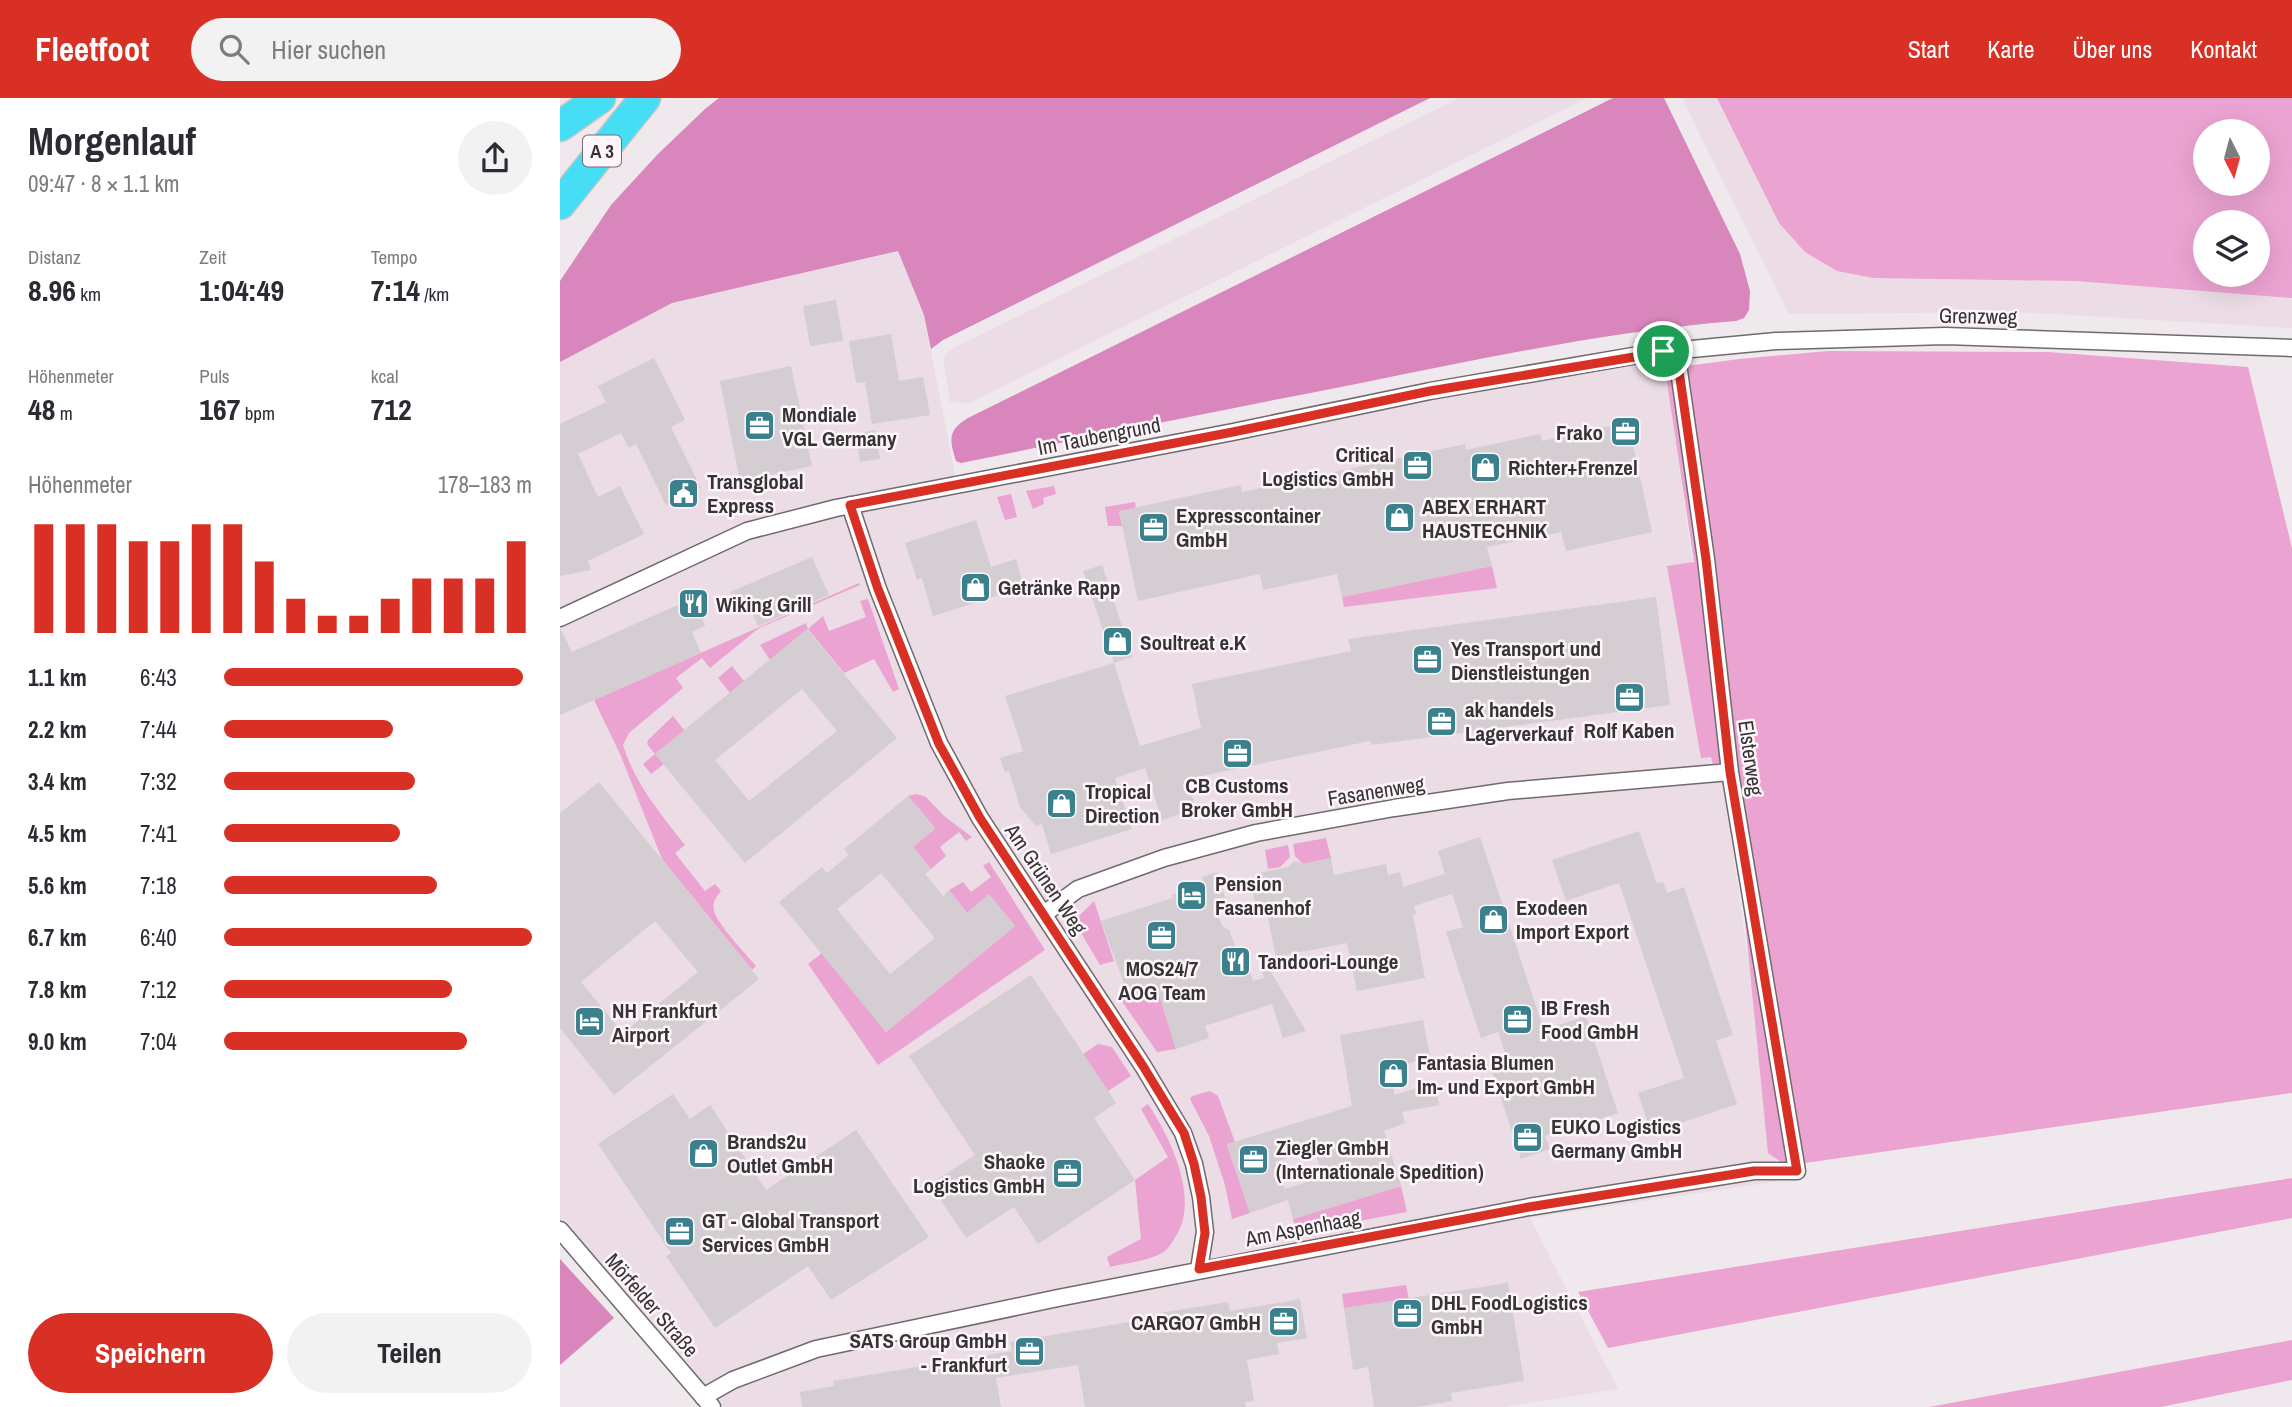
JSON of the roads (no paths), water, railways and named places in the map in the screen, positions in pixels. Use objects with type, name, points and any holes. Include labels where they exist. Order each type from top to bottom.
[{"type":"highway","name":"A 3","points":[[560,126],[600,98]]},
{"type":"highway","name":"A 3","points":[[560,204],[645,98]]},
{"type":"street","name":"Grenzweg","points":[[1669,350],[1776,341],[1945,336],[2292,348]]},
{"type":"street","name":"Im Taubengrund","points":[[560,618],[747,531],[850,505],[1233,432],[1430,391],[1669,350]]},
{"type":"street","name":"Elsterweg","points":[[1669,350],[1706,559],[1730,772],[1797,1171]]},
{"type":"street","name":"Am Grünen Weg","points":[[850,505],[878,589],[939,744],[980,818],[1184,1133],[1201,1197],[1205,1233],[1199,1269]]},
{"type":"street","name":"Fasanenweg","points":[[1044,914],[1078,889],[1164,858],[1256,833],[1508,791],[1730,772]]},
{"type":"street","name":"Am Aspenhaag","points":[[708,1402],[733,1380],[816,1349],[1199,1269],[1529,1207],[1754,1171],[1797,1171]]},
{"type":"street","name":"Mörfelder Straße","points":[[560,1230],[708,1402]]},
{"type":"place","name":"Mondiale VGL Germany","points":[[759,426]]},
{"type":"place","name":"Frako","points":[[1626,432]]},
{"type":"place","name":"Critical Logistics GmbH","points":[[1417,466]]},
{"type":"place","name":"Richter+Frenzel","points":[[1485,467]]},
{"type":"place","name":"Transglobal Express","points":[[684,493]]},
{"type":"place","name":"ABEX ERHART HAUSTECHNIK","points":[[1399,518]]},
{"type":"place","name":"Expresscontainer GmbH","points":[[1153,527]]},
{"type":"place","name":"Getränke Rapp","points":[[975,587]]},
{"type":"place","name":"Wiking Grill","points":[[693,604]]},
{"type":"place","name":"Soultreat e.K","points":[[1117,642]]},
{"type":"place","name":"Yes Transport und Dienstleistungen","points":[[1428,660]]},
{"type":"place","name":"Rolf Kaben","points":[[1629,698]]},
{"type":"place","name":"ak handels Lagerverkauf","points":[[1442,721]]},
{"type":"place","name":"CB Customs Broker GmbH","points":[[1237,753]]},
{"type":"place","name":"Tropical Direction","points":[[1062,803]]},
{"type":"place","name":"Pension Fasanenhof","points":[[1192,895]]},
{"type":"place","name":"Exodeen Import Export","points":[[1493,919]]},
{"type":"place","name":"MOS24/7 AOG Team","points":[[1162,936]]},
{"type":"place","name":"Tandoori-Lounge","points":[[1235,961]]},
{"type":"place","name":"IB Fresh Food GmbH","points":[[1518,1019]]},
{"type":"place","name":"NH Frankfurt Airport","points":[[589,1022]]},
{"type":"place","name":"Fantasia Blumen Im- und Export GmbH","points":[[1394,1074]]},
{"type":"place","name":"EUKO Logistics Germany GmbH","points":[[1528,1138]]},
{"type":"place","name":"Brands2u Outlet GmbH","points":[[704,1153]]},
{"type":"place","name":"Ziegler GmbH (Internationale Spedition)","points":[[1253,1159]]},
{"type":"place","name":"Shaoke Logistics GmbH","points":[[1068,1173]]},
{"type":"place","name":"GT - Global Transport Services GmbH","points":[[679,1232]]},
{"type":"place","name":"DHL FoodLogistics GmbH","points":[[1408,1314]]},
{"type":"place","name":"CARGO7 GmbH","points":[[1284,1322]]},
{"type":"place","name":"SATS Group GmbH - Frankfurt","points":[[1030,1352]]}]
